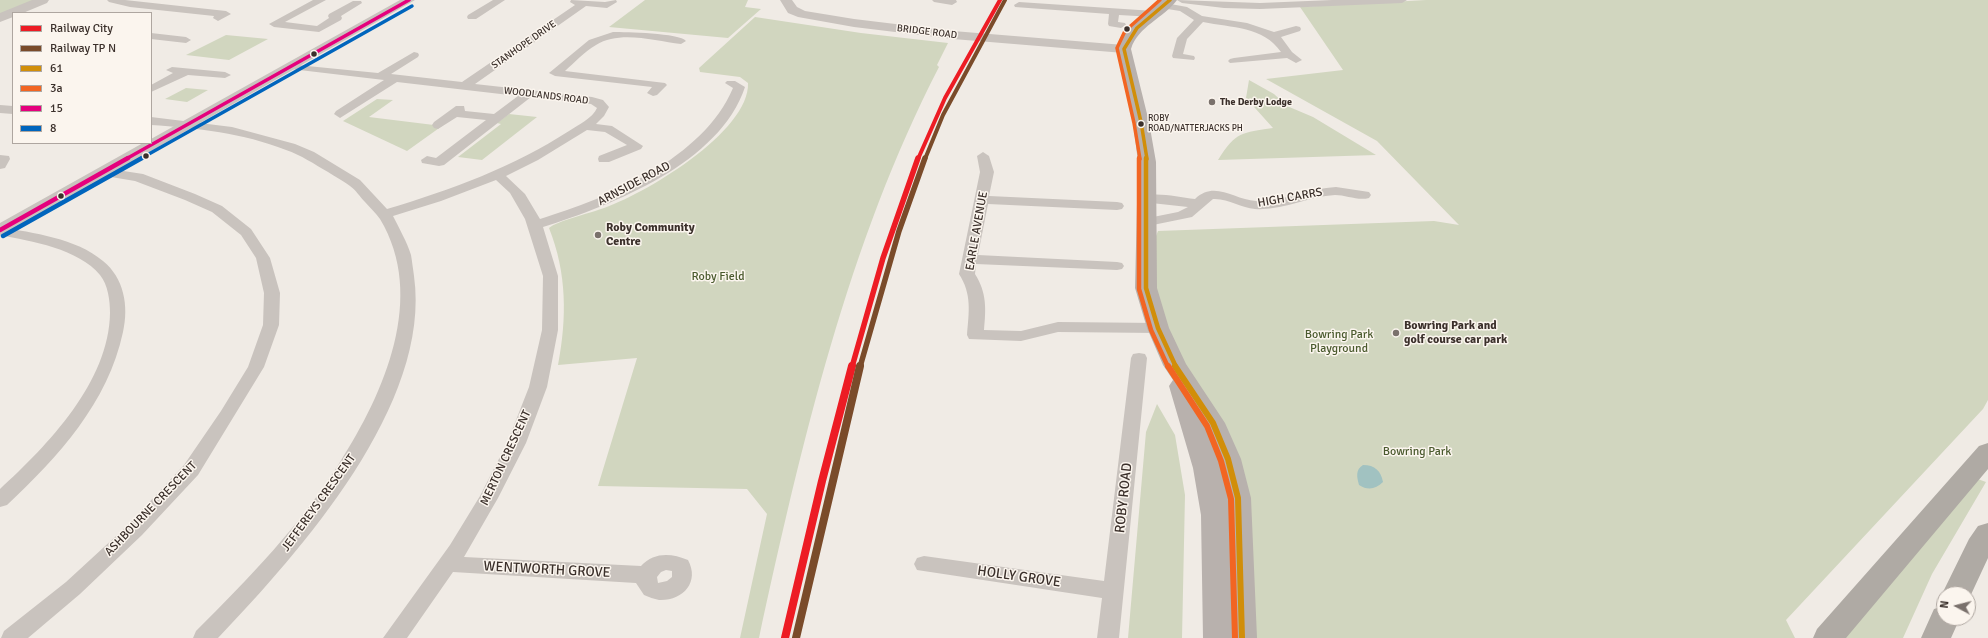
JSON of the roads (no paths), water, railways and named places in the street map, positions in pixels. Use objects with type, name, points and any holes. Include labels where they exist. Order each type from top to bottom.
[{"type":"highway","points":[[1828,638],[1988,452]]},
{"type":"highway","points":[[1961,586],[1979,547],[1988,533]]},
{"type":"highway","points":[[1936,638],[1941,626]]},
{"type":"main road","points":[[1165,5],[1127,40],[1124,49],[1141,122],[1147,162],[1148,222],[1146,288],[1158,328],[1175,365],[1213,423],[1228,459],[1236,492],[1242,638]]},
{"type":"main road","points":[[1175,365],[1192,426],[1206,468],[1215,515],[1218,638]]},
{"type":"street","points":[[15,12],[44,0]]},
{"type":"street","points":[[112,0],[130,4],[226,14],[218,18]]},
{"type":"street","points":[[177,9],[195,0]]},
{"type":"street","points":[[321,0],[274,24],[318,29],[338,18],[333,16],[357,3]]},
{"type":"street","points":[[0,231],[409,0]]},
{"type":"street","points":[[472,17],[500,0]]},
{"type":"street","name":"BRIDGE ROAD","points":[[786,0],[789,7],[795,12],[812,17],[954,35],[1124,49]]},
{"type":"street","points":[[937,0],[952,2]]},
{"type":"street","points":[[1019,5],[1055,4],[1127,12],[1165,5],[1260,6],[1402,0]]},
{"type":"street","name":"STANHOPE DRIVE","points":[[464,86],[580,2],[607,5],[612,2]]},
{"type":"street","points":[[117,10],[130,4]]},
{"type":"street","points":[[1165,5],[1185,10],[1200,19],[1225,21],[1249,26],[1273,36],[1292,58],[1234,61]]},
{"type":"street","points":[[1224,5],[1227,16],[1225,21]]},
{"type":"street","points":[[1115,11],[1113,24],[1121,25]]},
{"type":"street","points":[[0,18],[12,13]]},
{"type":"street","points":[[1190,58],[1177,56],[1182,38],[1200,19]]},
{"type":"street","points":[[1273,36],[1296,29]]},
{"type":"street","points":[[653,93],[661,85],[555,73],[593,42],[605,36],[624,35],[681,41]]},
{"type":"street","points":[[152,36],[186,40]]},
{"type":"street","points":[[379,77],[414,55]]},
{"type":"street","name":"WOODLANDS ROAD","points":[[291,66],[592,101],[602,106],[601,112],[584,126],[539,154],[496,175],[436,199],[385,214]]},
{"type":"street","points":[[172,70],[225,75]]},
{"type":"street","points":[[152,88],[187,71]]},
{"type":"street","points":[[560,98],[586,77]]},
{"type":"street","points":[[340,114],[394,78]]},
{"type":"street","name":"ARNSIDE ROAD","points":[[536,225],[605,201],[646,180],[679,159],[709,134],[726,112],[739,87],[731,83]]},
{"type":"street","points":[[428,160],[439,162],[528,94]]},
{"type":"street","points":[[438,125],[457,111],[496,118]]},
{"type":"street","name":"JEFFEREYS CRESCENT","points":[[152,121],[189,124],[262,139],[308,155],[348,178],[372,197],[385,214],[402,250],[408,269],[409,285],[407,323],[403,345],[392,377],[358,448],[322,503],[270,567],[204,638]]},
{"type":"street","points":[[584,126],[608,129],[637,146],[604,160]]},
{"type":"street","name":"EARLE AVENUE","points":[[983,156],[987,172],[975,226],[971,259],[967,274],[976,285],[978,299],[975,335],[1021,336],[1058,327],[1158,328]]},
{"type":"street","points":[[0,159],[4,159],[0,165]]},
{"type":"street","name":"ASHBOURNE CRESCENT","points":[[12,638],[73,588],[135,530],[192,470],[256,367],[271,325],[272,293],[263,258],[246,232],[217,209],[190,197],[138,177],[104,172]]},
{"type":"street","name":"MERTON CRESCENT","points":[[394,638],[448,564],[482,509],[506,466],[526,419],[543,368],[549,334],[552,284],[544,245],[528,210],[509,183],[496,175]]},
{"type":"street","name":"HIGH CARRS","points":[[1148,222],[1187,214],[1197,204],[1210,195],[1220,194],[1243,203],[1256,205],[1291,200],[1328,191],[1344,191],[1364,195]]},
{"type":"street","points":[[1147,199],[1172,200],[1197,204]]},
{"type":"street","points":[[982,200],[1117,206]]},
{"type":"street","points":[[0,231],[44,240],[68,248],[93,261],[106,272],[114,289],[118,306],[116,333],[110,355],[90,395],[52,448],[0,500]]},
{"type":"street","points":[[971,259],[1117,266]]},
{"type":"street","name":"ROBY ROAD","points":[[1108,638],[1140,358]]},
{"type":"street","name":"WENTWORTH GROVE","points":[[448,564],[646,575]]},
{"type":"street","name":"HOLLY GROVE","points":[[924,564],[1114,591]]},
{"type":"water","points":[[1363,465],[1371,466],[1377,469],[1383,482],[1378,486],[1369,489],[1359,485],[1357,476],[1358,471]]},
{"type":"rail line","name":"City","points":[[785,638],[814,512],[846,387],[873,290],[893,226],[916,163],[937,115],[1000,0]]},
{"type":"place","name":"The Derby Lodge","points":[[1212,102]]},
{"type":"place","name":"ROBY ROAD/NATTERJACKS PH","points":[[1141,124]]},
{"type":"place","name":"Roby Community Centre","points":[[598,235]]},
{"type":"place","name":"Bowring Park and golf course car park","points":[[1396,333]]},
{"type":"park label","name":"Roby Field","points":[[718,277]]},
{"type":"park label","name":"Bowring Park Playground","points":[[1339,342]]},
{"type":"park label","name":"Bowring Park","points":[[1417,452]]}]
